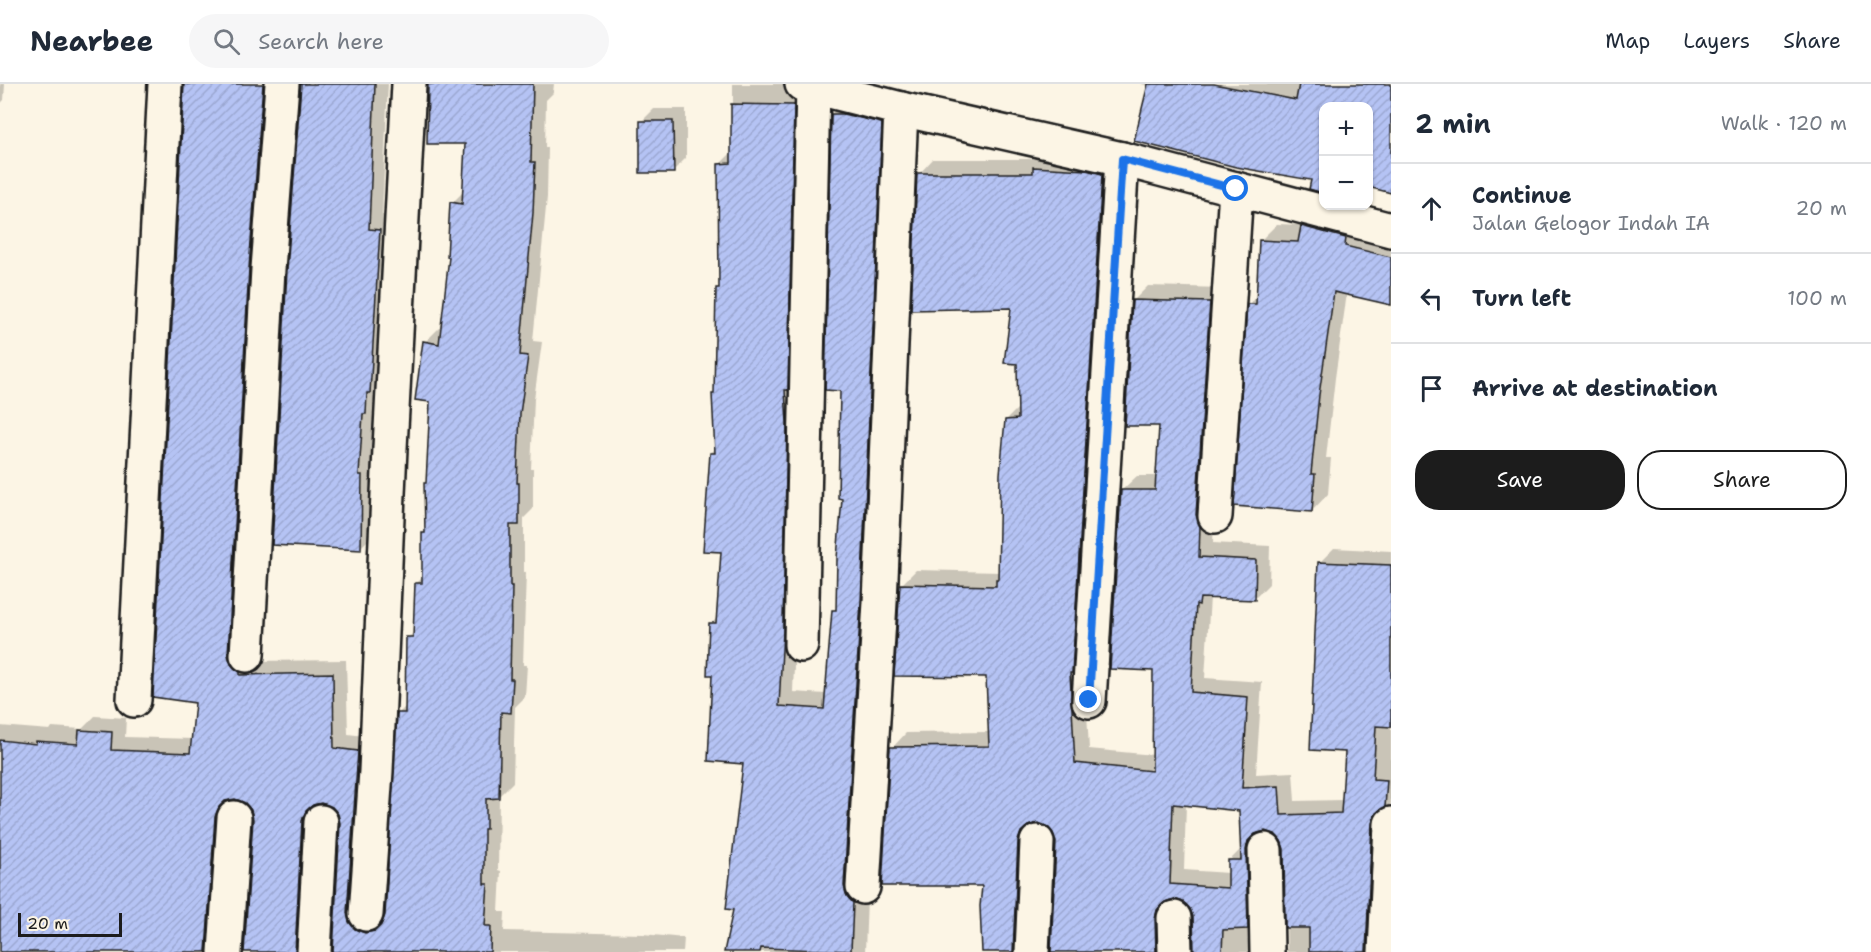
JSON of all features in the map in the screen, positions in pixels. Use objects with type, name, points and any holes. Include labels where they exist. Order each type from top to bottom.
[{"type":"street","points":[[134,700],[165,84]]},
{"type":"street","points":[[247,655],[267,280],[282,84]]},
{"type":"street","points":[[366,914],[376,771],[409,84]]},
{"type":"street","points":[[815,87],[1122,159],[1391,230]]},
{"type":"street","points":[[815,87],[826,510],[821,593]]},
{"type":"street","points":[[801,645],[815,87]]},
{"type":"street","points":[[862,887],[880,602],[901,109]]},
{"type":"street","points":[[1089,700],[1122,159]]},
{"type":"street","points":[[1215,516],[1236,189]]},
{"type":"street","points":[[225,952],[234,818]]},
{"type":"street","points":[[314,952],[321,822]]},
{"type":"street","points":[[1385,952],[1391,824]]},
{"type":"street","points":[[1032,952],[1036,842]]},
{"type":"street","points":[[1265,850],[1268,952]]},
{"type":"street","points":[[1174,918],[1175,952]]},
{"type":"building","points":[[184,84],[263,84],[249,268],[228,655],[231,664],[240,672],[240,675],[333,673],[334,748],[358,751],[347,913],[349,922],[355,929],[365,933],[375,931],[381,925],[385,915],[397,713],[405,713],[406,637],[413,637],[415,583],[422,583],[422,533],[425,533],[424,483],[426,483],[430,402],[415,400],[423,341],[439,344],[449,257],[447,257],[450,202],[462,204],[465,144],[427,144],[428,84],[533,84],[531,162],[535,162],[533,213],[520,355],[528,356],[520,414],[517,483],[519,483],[519,525],[510,525],[510,586],[512,586],[510,679],[513,679],[511,713],[501,712],[499,798],[486,799],[486,829],[484,829],[484,884],[488,884],[485,926],[491,926],[490,952],[333,952],[340,823],[338,814],[332,807],[321,803],[313,805],[306,811],[302,821],[295,952],[244,952],[253,819],[251,810],[245,803],[235,799],[225,801],[219,807],[215,817],[206,952],[0,952],[0,740],[36,744],[36,741],[78,744],[79,730],[112,732],[111,750],[190,753],[195,703],[153,697]]},
{"type":"building","points":[[301,84],[375,84],[369,229],[380,230],[370,393],[367,393],[366,414],[363,414],[359,475],[362,475],[361,550],[272,545],[287,270]]},
{"type":"building","points":[[1148,84],[1214,84],[1296,100],[1299,84],[1391,84],[1391,193],[1373,188],[1373,102],[1319,102],[1319,192],[1309,189],[1311,180],[1236,167],[1134,141]]},
{"type":"building","points":[[731,104],[794,105],[788,390],[785,390],[787,423],[783,631],[779,706],[824,709],[832,610],[836,610],[837,558],[842,499],[838,498],[840,391],[825,390],[831,114],[843,114],[882,123],[861,601],[844,886],[847,896],[853,903],[851,951],[761,948],[760,952],[724,952],[733,910],[726,909],[743,764],[708,761],[712,675],[707,675],[709,623],[716,623],[721,552],[703,551],[710,453],[715,453],[712,394],[714,394],[716,288],[719,288],[718,164],[731,163]]},
{"type":"building","points":[[640,121],[673,121],[674,173],[640,173]]},
{"type":"building","points":[[1033,167],[1086,170],[1102,174],[1072,673],[1070,673],[1075,763],[1152,771],[1153,671],[1110,669],[1121,490],[1155,490],[1159,426],[1125,426],[1132,300],[1210,302],[1196,515],[1200,526],[1199,557],[1256,560],[1255,600],[1200,598],[1199,605],[1196,604],[1191,692],[1248,697],[1242,788],[1279,786],[1281,815],[1341,813],[1345,752],[1310,750],[1318,562],[1391,565],[1391,727],[1376,726],[1373,779],[1387,780],[1385,807],[1376,813],[1372,823],[1366,952],[1309,952],[1309,928],[1285,928],[1284,849],[1275,834],[1265,831],[1255,834],[1248,841],[1246,850],[1248,929],[1223,930],[1222,952],[1194,951],[1193,917],[1190,909],[1183,902],[1174,899],[1165,902],[1157,910],[1156,952],[1051,952],[1056,842],[1048,827],[1038,823],[1028,826],[1021,832],[1018,841],[1013,952],[982,952],[980,906],[982,886],[882,886],[890,747],[989,746],[986,677],[894,676],[900,584],[996,586],[1000,474],[1005,420],[1018,419],[1017,364],[1004,363],[1011,308],[911,310],[917,173],[1033,173]],"holes":[[[1173,804],[1239,811],[1241,860],[1228,860],[1228,888],[1170,884]]]},
{"type":"building","points":[[1301,226],[1346,238],[1345,246],[1391,257],[1391,305],[1334,292],[1319,395],[1311,474],[1315,474],[1312,512],[1234,506],[1247,304],[1256,304],[1259,240],[1298,242]]},
{"type":"route","points":[[1089,700],[1122,159],[1236,189]]}]
